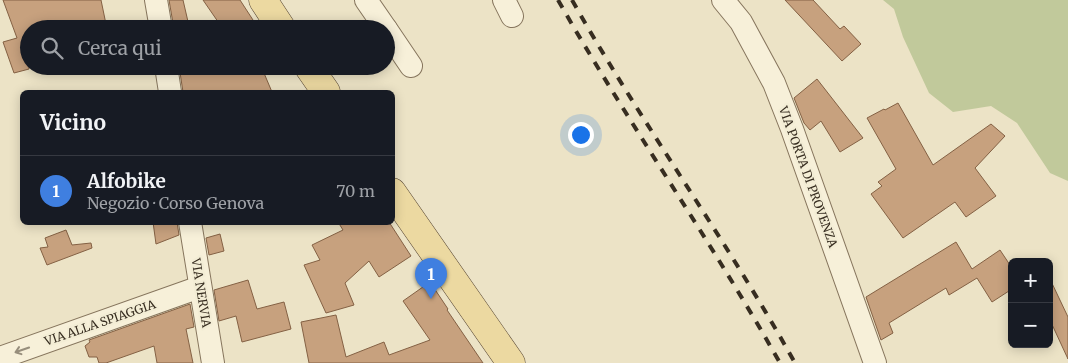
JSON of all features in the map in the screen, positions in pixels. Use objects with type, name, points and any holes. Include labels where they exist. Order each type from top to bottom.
[{"type":"main road","points":[[262,0],[276,20]]},
{"type":"main road","points":[[314,75],[325,90]]},
{"type":"main road","points":[[395,196],[511,363]]},
{"type":"street","points":[[156,0],[159,20]]},
{"type":"street","points":[[366,0],[380,20]]},
{"type":"street","name":"VIA PORTA DI PROVENZA","points":[[724,0],[741,22],[774,83],[875,363]]},
{"type":"street","points":[[395,42],[411,66]]},
{"type":"street","points":[[167,75],[170,90]]},
{"type":"street","name":"VIA NERVIA","points":[[190,225],[213,363]]},
{"type":"street","name":"VIA ALLA SPIAGGIA","points":[[0,358],[200,288]]},
{"type":"green space","points":[[883,0],[1068,0],[1068,181],[1050,173],[1017,123],[991,106],[953,112],[929,93],[903,37],[894,9]]},
{"type":"building","points":[[3,0],[101,0],[105,20],[20,20],[20,71],[14,73],[3,42],[17,38]]},
{"type":"building","points":[[169,0],[183,0],[188,20],[172,20]]},
{"type":"building","points":[[203,0],[240,0],[253,20],[217,20]]},
{"type":"building","points":[[785,0],[813,0],[840,29],[844,26],[861,44],[842,61]]},
{"type":"building","points":[[180,75],[265,75],[271,90],[183,90]]},
{"type":"building","points":[[817,79],[863,138],[840,152],[821,121],[810,130],[804,123],[794,98]]},
{"type":"building","points":[[898,103],[933,165],[991,124],[1005,136],[975,168],[996,196],[966,217],[955,202],[903,238],[871,194],[882,186],[878,182],[896,169],[867,118]]},
{"type":"building","points":[[153,225],[177,225],[179,235],[156,244]]},
{"type":"building","points":[[340,225],[391,225],[411,256],[379,277],[369,261],[345,283],[354,305],[326,313],[304,265],[320,260],[312,245],[343,230]]},
{"type":"building","points":[[66,230],[72,245],[91,243],[92,248],[47,265],[40,248],[48,247],[45,238]]},
{"type":"building","points":[[220,234],[224,251],[209,255],[206,238]]},
{"type":"building","points":[[956,242],[972,269],[1000,250],[1008,262],[1008,292],[992,302],[977,278],[949,295],[946,288],[889,323],[893,333],[881,340],[866,297]]},
{"type":"building","points":[[248,280],[257,309],[284,302],[291,329],[242,342],[236,316],[219,321],[214,290]]},
{"type":"building","points":[[430,282],[483,363],[309,363],[301,322],[336,315],[346,357],[384,342],[389,355],[430,340],[403,301]]},
{"type":"building","points":[[1053,285],[1068,317],[1068,359],[1053,327]]},
{"type":"building","points":[[190,304],[194,327],[186,329],[193,363],[157,363],[154,346],[106,363],[99,363],[97,357],[89,357],[85,346],[90,342],[89,340]]},
{"type":"railway","points":[[558,0],[612,91],[726,271],[780,363]]},
{"type":"railway","points":[[572,0],[627,92],[741,271],[795,363]]},
{"type":"place","name":"Alfobike","points":[[431,299]]}]
